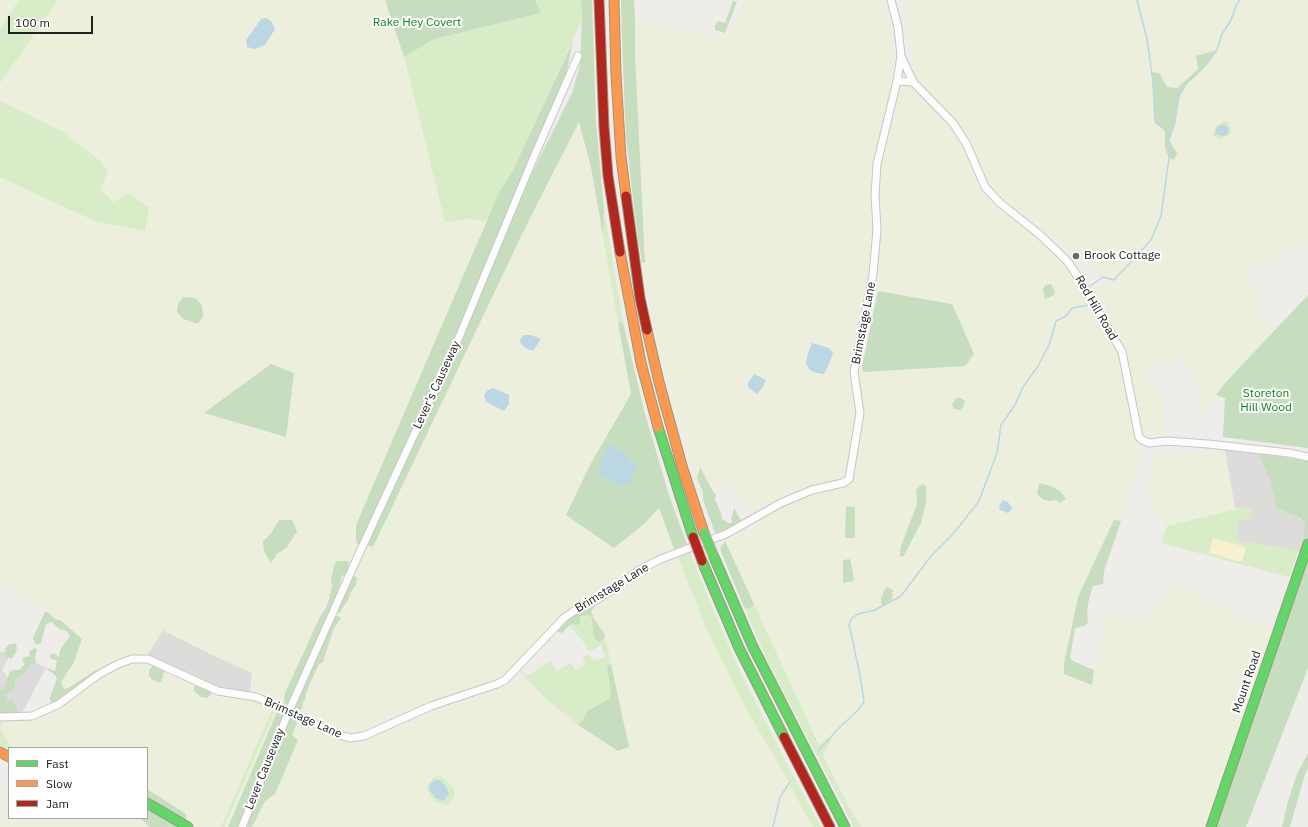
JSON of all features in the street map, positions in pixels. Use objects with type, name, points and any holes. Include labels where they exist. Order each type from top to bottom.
[{"type":"main road","points":[[599,0],[604,128],[608,176],[618,240],[641,363],[653,411],[693,537],[739,648],[830,827]]},
{"type":"main road","points":[[614,0],[616,75],[621,157],[628,226],[640,298],[658,382],[695,508],[714,557],[752,645],[845,827]]},
{"type":"main road","name":"Mount Road","points":[[1211,827],[1308,544]]},
{"type":"main road","points":[[148,804],[188,827]]},
{"type":"street","name":"Red Hill Road","points":[[891,0],[898,27],[901,56],[913,82],[953,123],[967,145],[985,188],[1000,203],[1039,234],[1068,262],[1084,286],[1122,352],[1139,437],[1149,443],[1167,441],[1208,444],[1289,453],[1308,457]]},
{"type":"street","name":"Lever's Causeway","points":[[289,711],[358,556],[457,342],[533,159],[578,56]]},
{"type":"street","name":"Brimstage Lane","points":[[0,716],[32,716],[45,711],[59,704],[98,676],[118,664],[132,659],[148,659],[218,691],[256,697],[342,736],[350,738],[364,736],[431,706],[497,684],[504,680],[564,618],[574,611],[598,599],[640,569],[661,559],[726,534],[781,503],[812,490],[843,483],[849,479],[860,413],[854,372],[873,274],[877,230],[875,195],[877,164],[897,82],[901,56]]},
{"type":"street","points":[[897,82],[913,82]]},
{"type":"street","name":"Lever Causeway","points":[[242,827],[289,711]]},
{"type":"shaded area","points":[[1225,450],[1262,454],[1260,456],[1270,480],[1293,515],[1304,522],[1305,527],[1302,543],[1306,545],[1302,553],[1294,550],[1238,541],[1237,521],[1249,519],[1246,507],[1235,509]]},
{"type":"shaded area","points":[[162,630],[252,673],[250,694],[221,690],[147,656]]},
{"type":"shaded area","points":[[0,651],[10,655],[2,670],[10,680],[32,661],[46,668],[20,717],[0,717]]},
{"type":"green space","points":[[0,0],[385,0],[404,57],[445,222],[469,219],[486,221],[427,404],[526,226],[579,121],[591,167],[631,394],[590,465],[614,548],[644,524],[659,508],[707,630],[744,705],[789,781],[790,780],[793,782],[791,786],[813,827],[0,827],[0,818],[2,818],[8,779],[8,819],[148,819],[148,747],[19,747],[18,745],[15,747],[10,747],[1,729],[2,719],[40,721],[71,696],[102,675],[119,666],[131,662],[145,661],[192,682],[216,695],[225,695],[263,702],[285,713],[288,705],[253,688],[252,673],[163,630],[147,656],[140,656],[119,661],[114,660],[112,664],[93,672],[70,687],[64,689],[61,682],[76,633],[34,602],[0,586]],"holes":[[[279,520],[286,548],[277,554],[263,542]],[[598,600],[595,608],[591,612],[604,633],[629,747],[617,751],[578,725],[544,697],[520,673],[510,683],[494,691],[403,724],[373,737],[366,746],[336,737],[290,716],[289,711],[300,710],[330,726],[348,733],[360,732],[378,723],[429,703],[496,680],[509,672],[542,635],[564,618]]]},
{"type":"green space","points":[[19,0],[58,0],[0,83],[0,29]]},
{"type":"green space","name":"Rake Hey Covert","points":[[385,0],[535,0],[541,13],[434,39],[404,57]]},
{"type":"green space","points":[[535,0],[581,0],[582,19],[513,170],[486,221],[469,219],[445,222],[404,57],[434,39],[541,13]]},
{"type":"green space","points":[[581,0],[592,0],[596,122],[604,209],[603,236],[591,167],[579,122],[526,226],[373,547],[356,543],[356,525],[498,195],[513,170],[573,41],[563,89],[502,233],[572,93],[580,65],[582,19]]},
{"type":"green space","points":[[621,0],[634,0],[635,54],[645,263],[642,263],[636,224],[626,136]]},
{"type":"green space","points":[[743,0],[883,0],[891,31],[894,53],[894,74],[871,170],[871,246],[865,292],[851,357],[855,417],[847,469],[844,478],[840,481],[809,488],[753,514],[730,480],[712,490],[703,474],[703,500],[698,488],[655,336],[642,263],[644,263],[635,21],[719,38],[731,32]]},
{"type":"green space","points":[[903,0],[1308,0],[1308,244],[1299,245],[1252,271],[1241,279],[1266,298],[1255,309],[1275,329],[1224,384],[1203,413],[1196,383],[1182,352],[1169,366],[1160,358],[1144,372],[1164,401],[1164,437],[1152,441],[1142,435],[1123,346],[1092,289],[1114,280],[1103,277],[1094,270],[1086,260],[1053,238],[995,193],[985,178],[970,146],[914,79],[908,64],[913,59],[908,16]],"holes":[[[1216,50],[1205,66],[1186,84],[1179,96],[1173,150],[1165,148],[1165,131],[1155,122],[1155,106],[1151,72],[1159,73],[1167,88],[1177,88],[1198,69],[1196,56]]]},
{"type":"green space","points":[[733,1],[737,1],[725,33],[715,30],[715,25],[718,21],[725,23]]},
{"type":"green space","points":[[1217,50],[1205,66],[1186,84],[1179,96],[1175,122],[1169,140],[1177,153],[1174,160],[1169,158],[1165,148],[1165,131],[1155,122],[1155,106],[1151,72],[1159,73],[1167,87],[1177,88],[1198,69],[1196,56]]},
{"type":"green space","points":[[901,84],[907,86],[939,113],[954,132],[971,164],[977,188],[1037,238],[1076,279],[1118,352],[1139,447],[1138,458],[1132,488],[1121,521],[1114,520],[1078,597],[1064,664],[1092,685],[1106,611],[1141,620],[1152,616],[1173,585],[1271,630],[1206,827],[861,827],[823,756],[830,737],[819,745],[725,541],[786,505],[814,492],[845,486],[852,481],[863,410],[858,377],[862,367],[863,372],[965,366],[952,304],[878,291],[883,221],[878,193],[880,174],[883,157],[895,115]]},
{"type":"green space","points":[[0,101],[61,131],[99,160],[108,171],[100,190],[114,202],[128,193],[149,208],[145,231],[95,221],[0,177]]},
{"type":"green space","points":[[1223,121],[1228,121],[1231,131],[1230,134],[1219,140],[1213,135],[1215,127]]},
{"type":"green space","points":[[604,209],[623,322],[618,323],[603,236]]},
{"type":"green space","points":[[1051,284],[1055,291],[1054,295],[1045,299],[1043,290],[1045,285]]},
{"type":"green space","points":[[878,291],[952,304],[974,354],[965,366],[863,372],[862,367]]},
{"type":"green space","name":"Storeton Hill Wood","points":[[1308,295],[1308,448],[1223,437],[1225,398],[1216,395],[1224,384]]},
{"type":"green space","points":[[183,297],[195,298],[202,305],[203,316],[198,324],[183,319],[177,312],[178,304]]},
{"type":"green space","points":[[623,322],[645,414],[670,498],[687,544],[674,549],[659,508],[644,524],[614,548],[566,515],[590,465],[631,394],[618,323]]},
{"type":"green space","points":[[271,364],[294,373],[286,437],[204,413]]},
{"type":"green space","points":[[959,397],[965,401],[960,410],[954,409],[952,405],[955,399]]},
{"type":"green space","points":[[1225,450],[1235,509],[1167,526],[1148,500],[1154,463],[1153,452],[1176,453]]},
{"type":"green space","points":[[1262,454],[1308,461],[1308,537],[1306,545],[1302,543],[1305,527],[1304,522],[1301,519],[1277,508],[1270,480],[1259,456]]},
{"type":"green space","points":[[700,467],[716,495],[715,500],[722,519],[728,523],[732,523],[731,519],[734,508],[741,520],[728,529],[715,533],[703,500],[703,492],[697,478]]},
{"type":"green space","points":[[1039,483],[1060,491],[1066,499],[1060,503],[1056,500],[1044,500],[1037,494]]},
{"type":"green space","points":[[922,484],[926,486],[926,502],[921,523],[903,557],[900,556],[901,546],[917,504],[916,490]]},
{"type":"green space","points":[[846,506],[855,507],[855,538],[845,538]]},
{"type":"green space","points":[[1246,507],[1251,510],[1253,517],[1237,522],[1238,541],[1298,551],[1289,577],[1161,543],[1167,526]]},
{"type":"green space","points":[[279,520],[292,520],[297,532],[286,548],[277,554],[271,563],[264,551],[263,542]]},
{"type":"green space","points":[[1114,520],[1121,521],[1104,571],[1103,584],[1093,586],[1087,611],[1088,623],[1085,626],[1075,628],[1070,658],[1073,661],[1094,670],[1092,685],[1064,674],[1064,664],[1078,597]]},
{"type":"green space","points":[[725,541],[754,604],[748,609],[744,607],[720,549]]},
{"type":"green space","points":[[690,552],[736,663],[821,827],[813,827],[790,786],[793,782],[790,780],[789,782],[744,705],[707,630],[678,557]]},
{"type":"green space","points":[[1308,555],[1308,668],[1246,827],[1215,827]]},
{"type":"green space","points":[[850,559],[854,579],[853,581],[843,583],[843,560]]},
{"type":"green space","points":[[337,561],[348,561],[349,568],[347,573],[342,576],[327,619],[288,705],[284,702],[285,693],[320,617],[327,606],[332,587],[331,581],[334,566]]},
{"type":"green space","points":[[353,575],[357,578],[356,585],[340,613],[336,610]]},
{"type":"green space","points":[[886,587],[893,590],[892,599],[882,606],[881,599]]},
{"type":"green space","points":[[596,604],[591,612],[604,633],[605,637],[601,641],[599,642],[594,638],[592,618],[589,615],[580,616],[580,623],[578,625],[571,624],[562,633],[556,631],[575,614]]},
{"type":"green space","points":[[754,604],[819,745],[830,737],[832,738],[823,756],[861,827],[854,827],[767,660],[744,607],[748,609]]},
{"type":"green space","points":[[45,612],[49,613],[55,619],[60,620],[82,639],[74,662],[61,682],[64,689],[70,687],[93,672],[112,664],[64,696],[58,702],[51,705],[50,698],[57,678],[53,673],[47,670],[48,668],[55,671],[57,661],[50,658],[50,654],[56,654],[59,658],[60,650],[70,636],[67,631],[59,629],[52,622],[46,624],[41,643],[36,645],[33,638]]},
{"type":"green space","points":[[335,615],[341,618],[334,628],[323,662],[319,664],[309,686],[302,708],[294,711],[291,704]]},
{"type":"green space","points":[[591,615],[594,639],[601,641],[605,637],[611,664],[607,666],[612,692],[609,699],[587,711],[583,720],[578,725],[544,697],[519,671],[519,669],[549,638],[554,643],[553,644],[548,640],[522,666],[521,670],[527,676],[550,661],[557,671],[570,663],[576,670],[585,664],[582,658],[588,654],[594,661],[605,656],[601,645],[591,651],[588,651],[585,647],[586,645],[570,626],[571,624],[580,623],[580,616]]},
{"type":"green space","points":[[10,644],[16,644],[17,649],[11,659],[4,655],[6,647]]},
{"type":"green space","points":[[34,648],[37,649],[35,657],[36,664],[30,664],[24,674],[15,679],[15,689],[7,694],[7,701],[12,700],[17,708],[17,712],[0,714],[0,689],[3,690],[10,671],[19,670],[25,664],[22,660],[29,656],[30,651]]},
{"type":"green space","points":[[153,664],[165,669],[161,682],[153,680],[149,676],[149,671]]},
{"type":"green space","points":[[611,664],[629,747],[618,751],[578,725],[583,720],[587,711],[609,699],[611,692],[607,666]]},
{"type":"green space","points":[[196,685],[207,689],[211,695],[207,698],[201,697],[194,691],[194,687]]},
{"type":"green space","points":[[273,708],[276,709],[224,827],[221,827]]},
{"type":"green space","points":[[277,712],[285,713],[298,720],[292,735],[298,740],[275,794],[265,801],[252,827],[228,827]]},
{"type":"green space","points":[[0,719],[2,719],[1,729],[10,747],[8,747],[8,750],[0,745]]},
{"type":"green space","points":[[1308,753],[1308,768],[1290,827],[1282,827],[1288,801],[1297,774]]},
{"type":"green space","points":[[439,775],[454,788],[454,797],[448,804],[445,805],[437,803],[426,788],[429,784],[430,791],[442,801],[448,797],[435,780],[430,782],[433,778]]},
{"type":"green space","points":[[148,790],[186,814],[186,824],[189,827],[150,827],[141,819],[148,819]]},
{"type":"sand","points":[[1213,538],[1246,547],[1242,562],[1209,553]]},
{"type":"water","points":[[266,18],[272,22],[275,29],[265,45],[255,49],[247,47],[246,40],[261,19]]},
{"type":"water","points":[[1224,124],[1229,128],[1227,135],[1223,136],[1215,134],[1217,127]]},
{"type":"water","points":[[523,335],[531,335],[541,339],[533,351],[527,349],[521,344],[520,340]]},
{"type":"water","points":[[812,343],[829,348],[833,353],[824,374],[816,373],[810,370],[806,364],[807,356]]},
{"type":"water","points":[[754,374],[766,380],[757,394],[748,387],[748,383]]},
{"type":"water","points":[[493,388],[509,395],[509,404],[504,411],[486,402],[484,395],[488,390]]},
{"type":"water","points":[[611,444],[626,455],[628,462],[634,460],[637,467],[630,483],[624,486],[616,485],[613,479],[608,480],[601,476],[599,469],[602,458]]},
{"type":"water","points":[[1003,500],[1008,502],[1011,507],[1013,507],[1008,513],[1000,510],[999,506]]},
{"type":"water","points":[[435,780],[439,780],[446,786],[449,794],[442,801],[436,798],[430,791],[429,784]]},
{"type":"waterway","points":[[1137,0],[1147,39],[1153,81],[1155,122],[1171,134]]},
{"type":"waterway","points":[[1090,286],[1103,277],[1114,280],[1151,240],[1161,216],[1169,158],[1169,140],[1175,122],[1179,96],[1186,84],[1205,66],[1217,50],[1222,34],[1231,20],[1240,0]]},
{"type":"waterway","points":[[818,751],[864,702],[849,624],[852,618],[858,614],[875,610],[901,596],[931,556],[953,534],[979,501],[997,453],[1001,425],[1015,405],[1023,387],[1038,366],[1049,345],[1056,321],[1066,316],[1072,308],[1090,305],[1083,292]]},
{"type":"waterway","points":[[773,827],[780,797],[791,781]]},
{"type":"traffic: fast","points":[[658,427],[693,537]]},
{"type":"traffic: fast","points":[[704,533],[714,557]]},
{"type":"traffic: fast","points":[[1211,827],[1308,544]]},
{"type":"traffic: fast","points":[[714,557],[752,645],[845,827]]},
{"type":"traffic: fast","points":[[702,561],[739,648],[784,737]]},
{"type":"traffic: fast","points":[[148,804],[188,827]]},
{"type":"traffic: slow","points":[[614,0],[616,75],[621,157],[626,196]]},
{"type":"traffic: slow","points":[[620,252],[641,363],[658,427]]},
{"type":"traffic: slow","points":[[647,330],[659,382],[682,466],[704,533]]},
{"type":"traffic: slow","points":[[0,752],[8,756]]},
{"type":"traffic: jam","points":[[599,0],[604,127],[608,176],[620,252]]},
{"type":"traffic: jam","points":[[626,196],[640,298],[647,330]]},
{"type":"traffic: jam","points":[[693,537],[702,561]]},
{"type":"traffic: jam","points":[[784,737],[830,827]]},
{"type":"place","name":"Brook Cottage","points":[[1076,256]]}]
